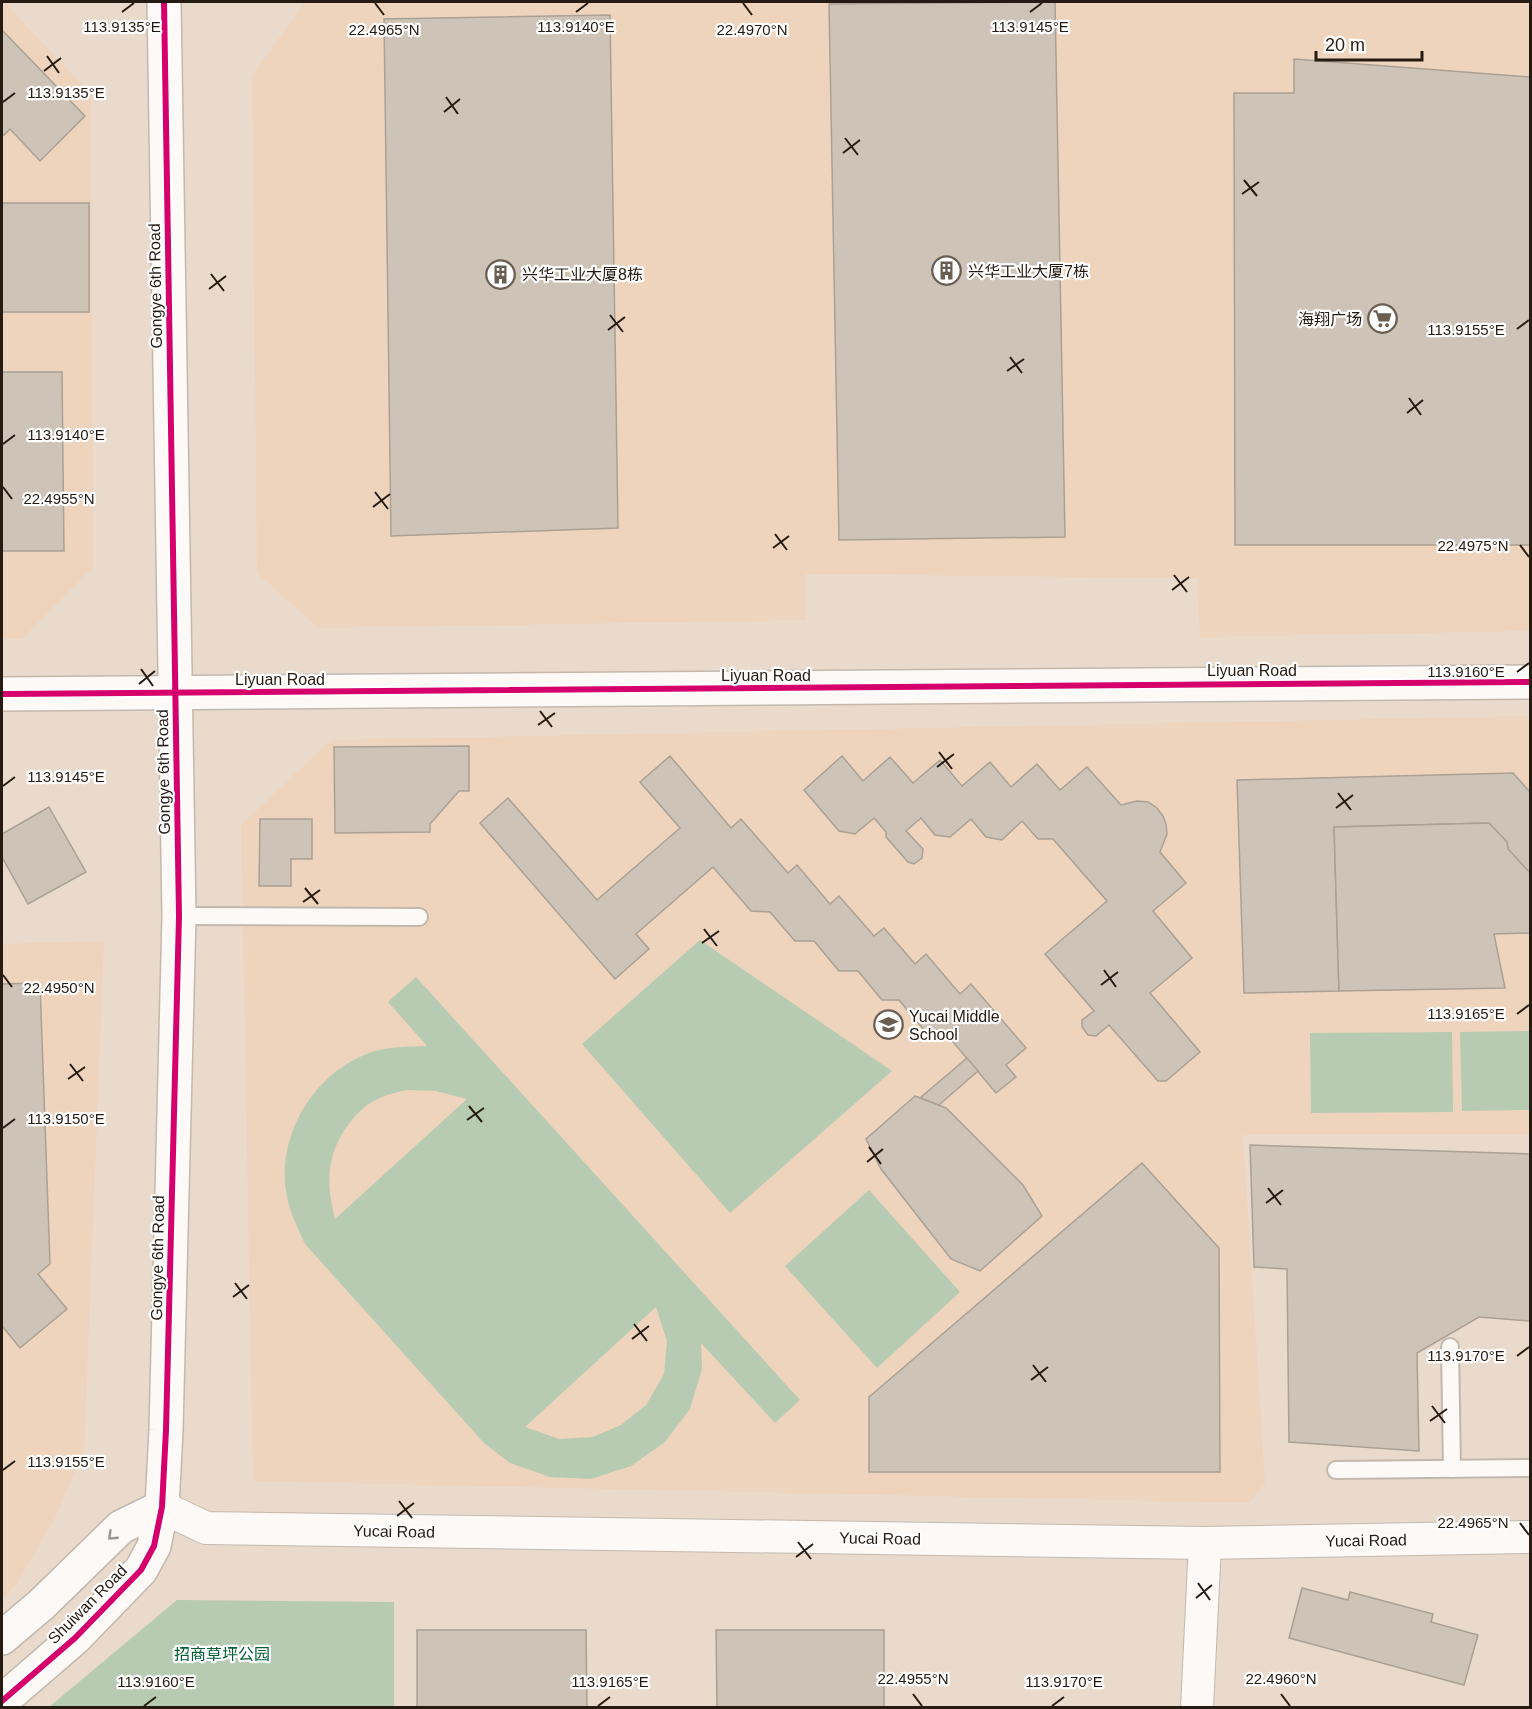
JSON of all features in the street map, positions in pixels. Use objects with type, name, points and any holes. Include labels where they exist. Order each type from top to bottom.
[{"type":"street","name":"Gongye 6th Road","points":[[162,1507],[179,916],[164,2]]},
{"type":"street","name":"Liyuan Road","points":[[2,694],[1530,681]]},
{"type":"street","name":"Yucai Road","points":[[162,1507],[206,1528],[1204,1543],[1530,1537]]},
{"type":"street","name":"Shuiwan Road","points":[[2,1638],[42,1604],[121,1527],[162,1507]]},
{"type":"street","name":"Shuiwan Road","points":[[2,1701],[75,1638],[141,1570],[154,1546],[162,1507]]},
{"type":"street","points":[[1197,1707],[1204,1543]]},
{"type":"lane","points":[[179,916],[419,918]]},
{"type":"lane","points":[[1450,1347],[1452,1469]]},
{"type":"lane","points":[[1336,1470],[1530,1468]]},
{"type":"shaded area","points":[[2,2],[91,94],[93,567],[22,639],[2,639]]},
{"type":"shaded area","points":[[305,2],[1530,2],[1530,631],[1200,637],[1197,578],[806,574],[806,620],[318,628],[257,573],[252,76]]},
{"type":"shaded area","name":"Yucai Middle School","points":[[1530,716],[1530,1135],[1243,1135],[1265,1483],[1249,1503],[253,1481],[241,825],[331,740]]},
{"type":"shaded area","points":[[104,941],[84,1452],[54,1520],[16,1585],[2,1598],[2,944]]},
{"type":"green space","points":[[700,940],[892,1071],[730,1213],[582,1044]]},
{"type":"green space","points":[[416,977],[800,1400],[775,1423],[701,1343],[702,1369],[690,1409],[665,1442],[631,1466],[591,1479],[550,1477],[510,1463],[484,1443],[305,1244],[288,1200],[285,1164],[289,1144],[304,1107],[316,1091],[346,1064],[364,1055],[387,1048],[427,1046],[388,1002]],"holes":[[[407,1090],[436,1091],[467,1099],[335,1219],[329,1182],[335,1147],[341,1136],[362,1109],[386,1095]],[[656,1307],[667,1341],[664,1374],[646,1405],[621,1425],[593,1437],[559,1439],[525,1427]]]},
{"type":"green space","points":[[1530,1031],[1530,1110],[1462,1111],[1460,1032]]},
{"type":"green space","points":[[1452,1032],[1453,1112],[1311,1113],[1310,1033]]},
{"type":"green space","points":[[869,1190],[960,1292],[877,1368],[785,1266]]},
{"type":"green space","name":"招商草坪公园","points":[[177,1600],[394,1602],[394,1707],[49,1707]]},
{"type":"building","name":"兴华工业大厦7栋","points":[[1055,2],[1065,537],[839,540],[829,4]]},
{"type":"building","name":"兴华工业大厦8栋","points":[[610,15],[618,528],[391,536],[384,19]]},
{"type":"building","points":[[2,30],[85,116],[40,161],[10,129],[2,135]]},
{"type":"building","name":"海翔广场","points":[[1294,59],[1530,77],[1530,545],[1235,545],[1234,93],[1294,93]]},
{"type":"building","points":[[2,203],[89,203],[89,312],[2,312]]},
{"type":"building","points":[[2,372],[62,372],[64,551],[2,551]]},
{"type":"building","points":[[469,746],[469,791],[459,791],[430,824],[430,832],[335,833],[334,747]]},
{"type":"building","points":[[670,756],[731,828],[741,819],[788,873],[797,865],[830,904],[839,896],[874,936],[884,928],[915,964],[926,954],[960,994],[971,984],[1026,1048],[1006,1065],[1016,1077],[996,1093],[943,1030],[925,1031],[899,1000],[882,1000],[858,971],[839,971],[814,941],[795,941],[770,912],[751,911],[713,867],[636,934],[649,949],[615,979],[480,823],[508,798],[597,900],[680,828],[640,782]]},
{"type":"building","points":[[842,756],[863,781],[890,757],[913,783],[940,760],[962,786],[990,762],[1011,787],[1037,764],[1060,790],[1087,767],[1121,805],[1137,801],[1148,802],[1157,808],[1163,816],[1167,834],[1160,852],[1186,883],[1153,911],[1192,958],[1150,993],[1200,1052],[1166,1081],[1158,1081],[1109,1025],[1096,1036],[1088,1035],[1082,1027],[1082,1020],[1094,1011],[1045,954],[1107,901],[1053,839],[1038,839],[1022,821],[1002,840],[986,837],[971,819],[950,837],[935,835],[921,818],[906,831],[923,849],[922,858],[914,864],[908,862],[886,837],[886,832],[874,818],[855,834],[839,831],[804,790]]},
{"type":"building","points":[[1513,773],[1530,792],[1530,873],[1508,849],[1507,842],[1489,823],[1334,827],[1339,991],[1244,993],[1237,780]]},
{"type":"building","points":[[49,807],[86,872],[28,904],[2,857],[2,834]]},
{"type":"building","points":[[260,819],[312,819],[312,859],[291,859],[291,886],[259,886]]},
{"type":"building","points":[[1489,823],[1507,842],[1508,849],[1530,873],[1530,933],[1494,934],[1505,988],[1339,991],[1334,827]]},
{"type":"building","points":[[40,983],[50,1264],[38,1274],[67,1309],[20,1348],[2,1326],[2,984]]},
{"type":"building","points":[[967,1058],[978,1071],[939,1105],[920,1098]]},
{"type":"building","points":[[915,1096],[946,1108],[1023,1185],[1042,1216],[980,1271],[951,1259],[881,1169],[866,1139]]},
{"type":"building","points":[[1250,1145],[1530,1154],[1530,1321],[1479,1317],[1417,1353],[1419,1451],[1289,1442],[1287,1269],[1254,1267]]},
{"type":"building","points":[[1142,1163],[1219,1248],[1220,1472],[869,1472],[869,1397]]},
{"type":"building","points":[[1302,1588],[1348,1600],[1350,1592],[1433,1614],[1431,1622],[1478,1635],[1464,1685],[1289,1638]]},
{"type":"building","points":[[417,1630],[586,1630],[587,1708],[417,1708]]},
{"type":"building","points":[[716,1630],[884,1630],[884,1708],[717,1708]]},
{"type":"cycle path","points":[[2,1701],[75,1638],[141,1570],[154,1546],[162,1507],[179,916],[164,2]]},
{"type":"cycle path","points":[[2,694],[1530,682]]},
{"type":"place","name":"兴华工业大厦7栋","points":[[947,271]]},
{"type":"place","name":"兴华工业大厦8栋","points":[[501,274]]},
{"type":"place","name":"海翔广场","points":[[1383,319]]},
{"type":"place","name":"Yucai Middle School","points":[[888,1025]]}]
